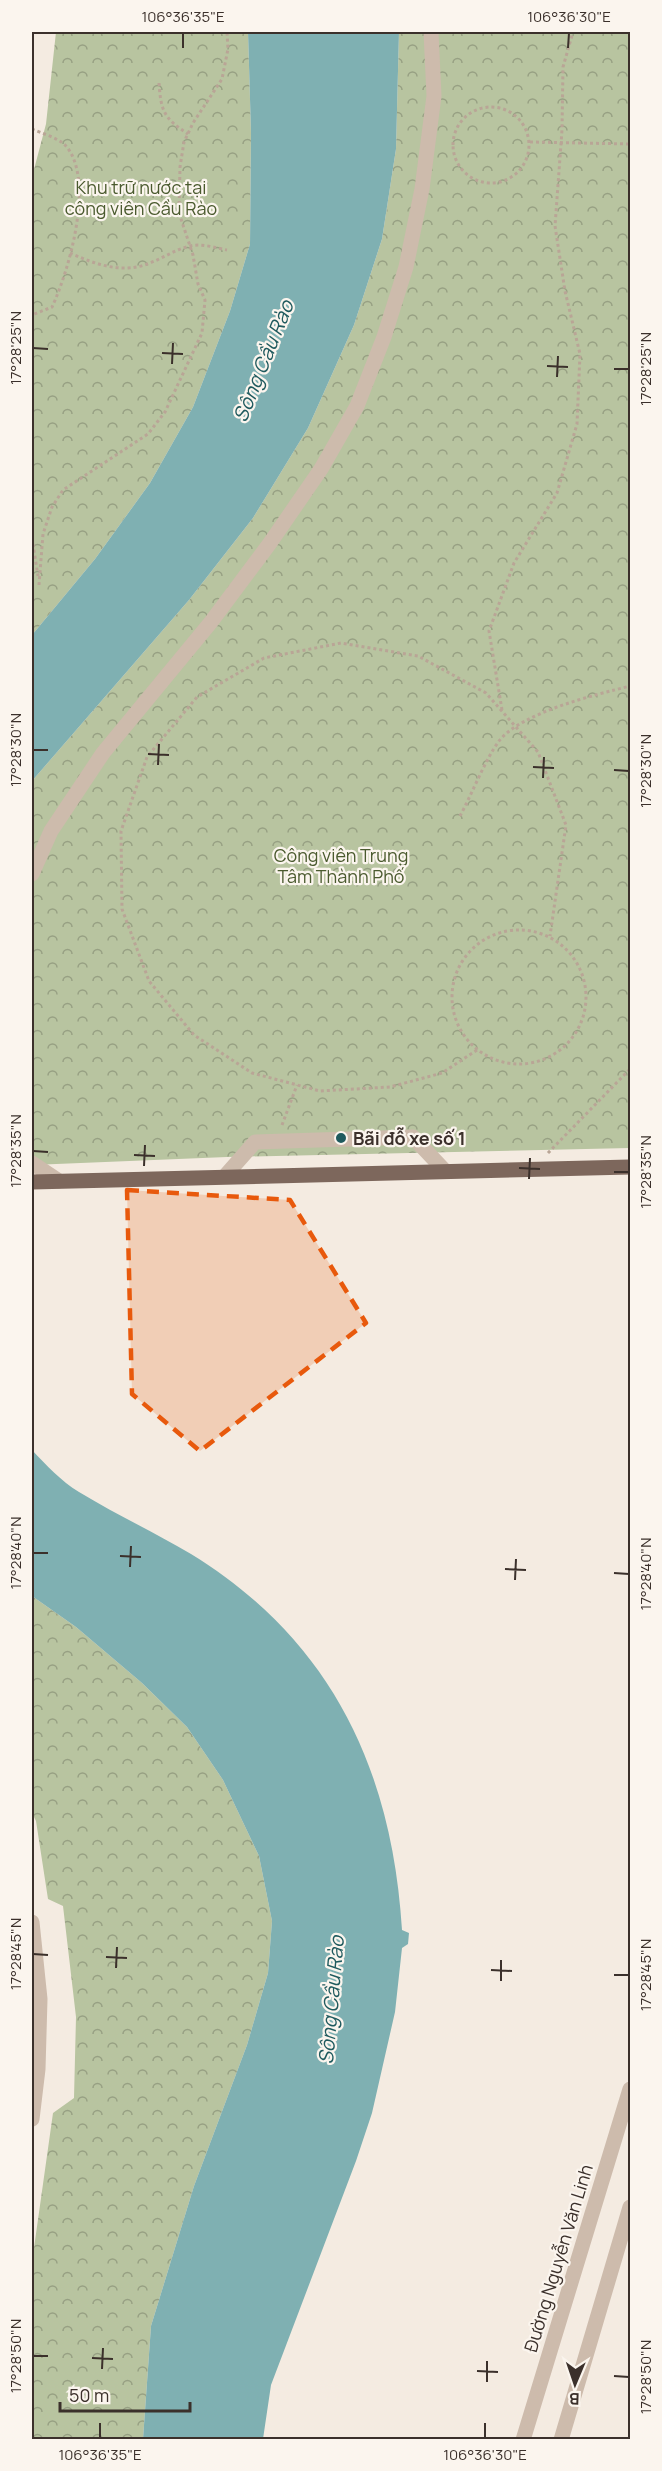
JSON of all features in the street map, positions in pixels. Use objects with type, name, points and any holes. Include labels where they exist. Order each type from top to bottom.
[{"type":"main road","points":[[32,1182],[630,1167]]},
{"type":"street","points":[[32,874],[51,831],[104,753],[211,622],[270,543],[321,469],[357,406],[384,337],[403,277],[422,189],[434,96],[431,32]]},
{"type":"street","points":[[225,1176],[255,1142],[413,1137],[445,1171]]},
{"type":"street","points":[[32,1163],[59,1181]]},
{"type":"street","points":[[32,1922],[38,2069],[32,2119]]},
{"type":"street","name":"Đường Nguyễn Văn Linh","points":[[523,2439],[630,2089]]},
{"type":"street","points":[[561,2439],[629,2215]]},
{"type":"path","points":[[39,585],[43,534],[52,507],[63,490],[148,434],[165,412],[202,333],[205,300],[198,284],[190,246],[179,213],[180,167],[188,134],[222,79],[228,49],[227,32]]},
{"type":"path","points":[[502,712],[489,631],[514,563],[557,493],[577,424],[580,354],[565,291],[555,226],[561,143],[563,67],[573,32]]},
{"type":"path","points":[[159,83],[160,102],[168,121],[188,134]]},
{"type":"path","points":[[483,107],[496,107],[519,118],[530,142],[523,167],[514,176],[502,182],[490,184],[478,182],[459,167],[453,156],[454,132],[460,121],[470,112],[483,107]]},
{"type":"path","points":[[32,129],[64,144],[73,160],[79,206],[64,284],[52,307],[32,315]]},
{"type":"path","points":[[530,142],[630,144]]},
{"type":"path","points":[[70,252],[107,267],[128,268],[145,265],[190,246],[207,245],[227,250]]},
{"type":"path","points":[[32,538],[39,585]]},
{"type":"path","points":[[32,587],[39,585]]},
{"type":"path","points":[[477,1050],[442,1073],[390,1087],[320,1091],[252,1073],[194,1035],[149,981],[122,909],[121,831],[147,757],[197,697],[264,658],[341,643],[418,656],[486,693],[538,752],[566,825],[550,936]]},
{"type":"path","points":[[460,816],[498,742],[515,726],[567,704],[630,686]]},
{"type":"path","points":[[528,930],[550,936],[569,950],[582,970],[587,993],[585,1016],[574,1036],[558,1053],[538,1062],[517,1065],[496,1061],[477,1050],[463,1035],[454,1016],[451,994],[455,974],[465,955],[483,939],[505,931],[528,930]]},
{"type":"path","points":[[533,1169],[630,1069]]},
{"type":"path","points":[[276,1141],[297,1085]]},
{"type":"highlighted area","points":[[127,1190],[290,1200],[366,1323],[200,1451],[132,1394]]},
{"type":"green space","name":"Khu trữ nước tại công viên Cầu Rào","points":[[56,32],[248,32],[251,133],[250,244],[230,311],[193,407],[150,483],[95,559],[32,635],[32,177],[46,124]]},
{"type":"green space","name":"Công viên Trung Tâm Thành Phố","points":[[399,32],[630,32],[630,1148],[227,1157],[32,1165],[32,781],[189,600],[253,518],[308,428],[354,325],[382,239],[396,149]]},
{"type":"green space","points":[[32,1596],[76,1627],[142,1683],[187,1727],[223,1780],[259,1856],[272,1921],[268,1973],[247,2045],[194,2186],[151,2326],[143,2439],[32,2439],[32,2262],[53,2113],[74,2098],[76,2017],[63,1906],[48,1899],[36,1821],[32,1813]]},
{"type":"water","name":"Sông Cầu Rào","points":[[248,32],[399,32],[396,149],[382,239],[354,325],[308,428],[253,518],[189,600],[32,781],[32,635],[95,559],[150,483],[193,407],[230,311],[250,244],[251,133]]},
{"type":"water","name":"Sông Cầu Rào","points":[[32,1450],[72,1488],[191,1554],[240,1588],[282,1626],[317,1668],[345,1714],[368,1763],[384,1815],[396,1871],[402,1930],[409,1933],[408,1944],[402,1948],[395,2012],[372,2113],[271,2385],[263,2439],[143,2439],[151,2326],[194,2186],[247,2045],[268,1973],[272,1921],[259,1856],[223,1780],[187,1727],[142,1683],[76,1627],[32,1596]]},
{"type":"place","name":"Bãi đỗ xe số 1","points":[[341,1138]]}]
